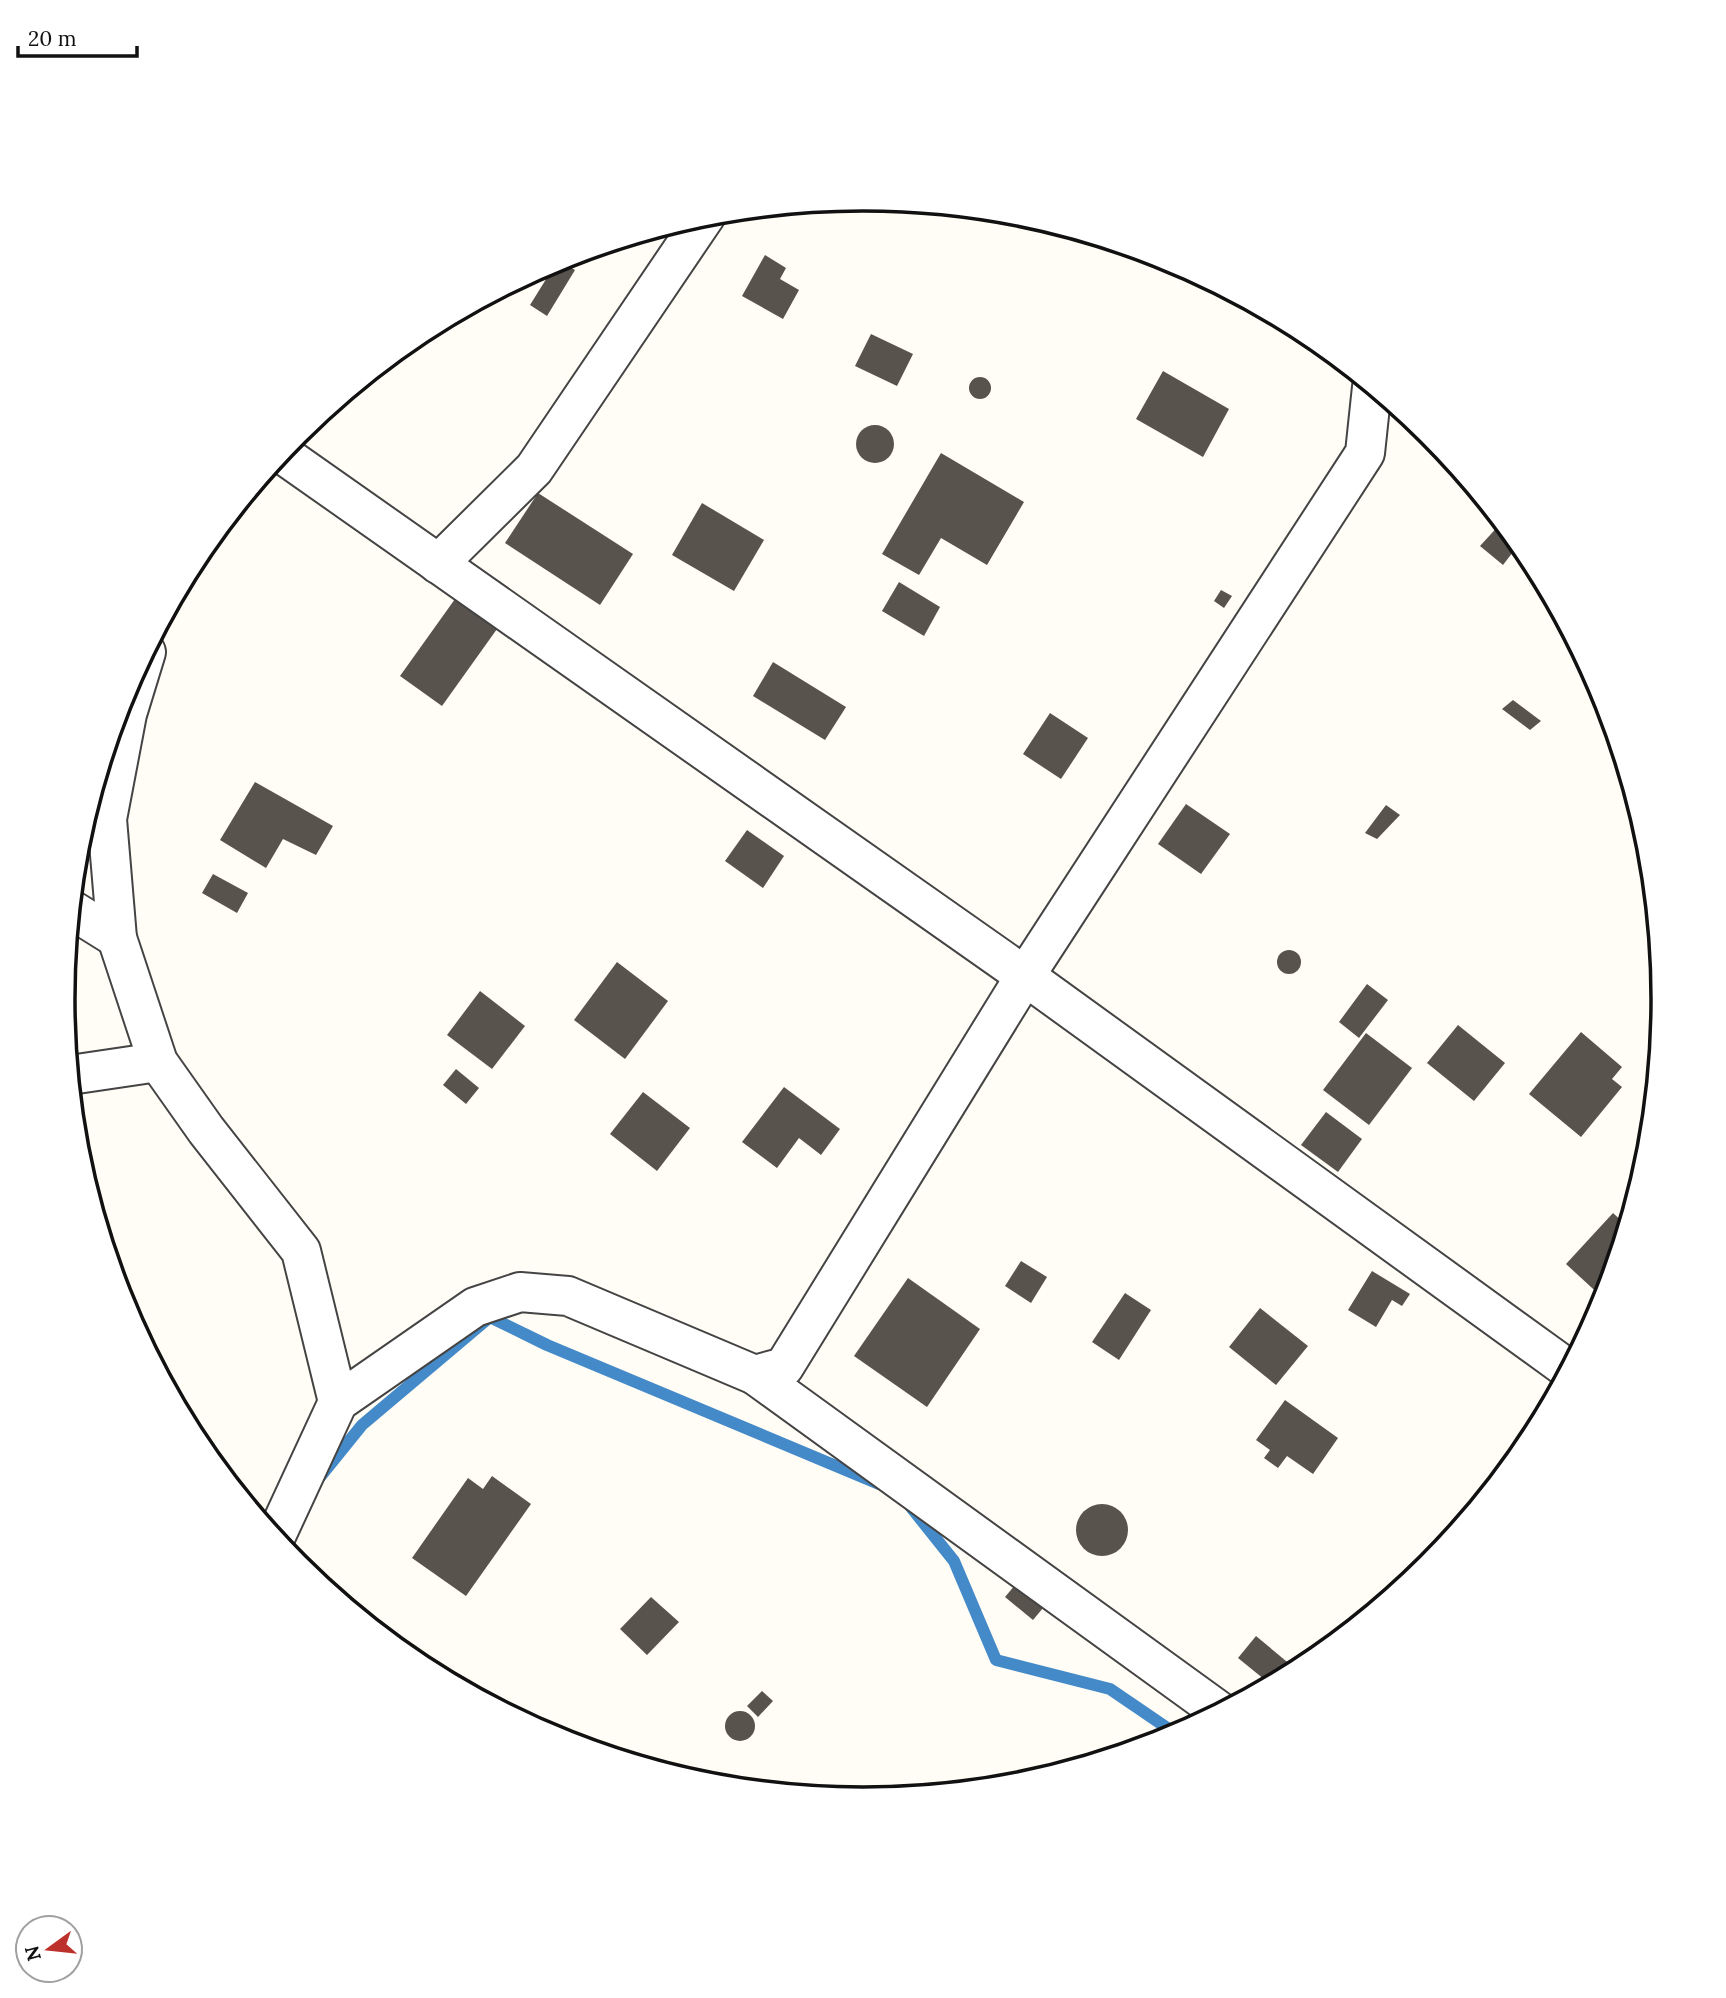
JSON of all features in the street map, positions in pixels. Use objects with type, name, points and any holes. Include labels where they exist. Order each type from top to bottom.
[{"type":"street","points":[[438,564],[534,469],[697,229]]},
{"type":"street","points":[[755,1375],[783,1367],[1025,976],[1365,453],[1371,398]]},
{"type":"street","points":[[290,459],[1025,976],[1561,1364]]},
{"type":"street","points":[[125,725],[107,819],[117,938],[158,1062],[206,1130],[301,1251],[338,1402]]},
{"type":"street","points":[[80,914],[117,938]]},
{"type":"street","points":[[79,1074],[158,1062]]},
{"type":"street","points":[[280,1528],[338,1402],[475,1307],[520,1292],[568,1296],[755,1375],[1212,1706]]},
{"type":"building","points":[[765,255],[786,268],[780,279],[799,290],[783,319],[742,296]]},
{"type":"building","points":[[571,268],[575,270],[547,316],[530,305],[547,278]]},
{"type":"building","points":[[871,334],[913,354],[897,386],[855,366]]},
{"type":"building","points":[[1163,371],[1229,409],[1203,457],[1136,419]]},
{"type":"building","points":[[980,377],[988,380],[991,388],[988,396],[980,399],[972,396],[969,388],[972,380]]},
{"type":"building","points":[[875,425],[889,430],[894,444],[889,458],[875,463],[861,458],[856,444],[861,430]]},
{"type":"building","points":[[941,453],[1024,502],[987,565],[941,538],[919,575],[882,554]]},
{"type":"building","points":[[538,493],[633,554],[600,605],[505,543]]},
{"type":"building","points":[[702,503],[764,540],[734,591],[672,555]]},
{"type":"building","points":[[1495,529],[1512,553],[1503,565],[1480,546]]},
{"type":"building","points":[[899,582],[940,607],[924,636],[882,611]]},
{"type":"building","points":[[1221,590],[1232,596],[1224,608],[1214,601]]},
{"type":"building","points":[[460,592],[502,622],[442,706],[400,676]]},
{"type":"building","points":[[773,662],[846,707],[825,740],[753,696]]},
{"type":"building","points":[[1513,700],[1541,721],[1530,730],[1502,709]]},
{"type":"building","points":[[1050,713],[1088,738],[1061,779],[1023,754]]},
{"type":"building","points":[[255,782],[333,826],[316,855],[283,839],[266,868],[220,840]]},
{"type":"building","points":[[1186,804],[1230,834],[1201,874],[1158,844]]},
{"type":"building","points":[[1386,805],[1400,815],[1377,839],[1365,833]]},
{"type":"building","points":[[747,830],[784,856],[763,888],[725,861]]},
{"type":"building","points":[[213,874],[248,893],[237,913],[202,893]]},
{"type":"building","points":[[1289,950],[1298,953],[1301,962],[1298,971],[1289,974],[1280,971],[1277,962],[1280,953]]},
{"type":"building","points":[[617,962],[668,1001],[625,1059],[574,1020]]},
{"type":"building","points":[[1367,984],[1388,1000],[1359,1038],[1339,1022]]},
{"type":"building","points":[[480,991],[525,1026],[492,1069],[447,1035]]},
{"type":"building","points":[[1458,1025],[1505,1063],[1474,1101],[1427,1063]]},
{"type":"building","points":[[1581,1032],[1622,1067],[1612,1079],[1622,1087],[1581,1137],[1529,1094]]},
{"type":"building","points":[[1366,1033],[1412,1068],[1369,1125],[1323,1090]]},
{"type":"building","points":[[456,1069],[479,1088],[466,1104],[443,1085]]},
{"type":"building","points":[[784,1087],[840,1129],[821,1155],[799,1138],[777,1168],[742,1142]]},
{"type":"building","points":[[643,1092],[690,1128],[657,1171],[610,1134]]},
{"type":"building","points":[[1326,1112],[1362,1139],[1338,1172],[1301,1145]]},
{"type":"building","points":[[1613,1213],[1619,1219],[1595,1290],[1566,1264]]},
{"type":"building","points":[[1021,1261],[1047,1277],[1031,1303],[1005,1286]]},
{"type":"building","points":[[1372,1271],[1410,1294],[1402,1306],[1392,1300],[1376,1327],[1348,1310]]},
{"type":"building","points":[[908,1278],[980,1329],[927,1407],[854,1356]]},
{"type":"building","points":[[1125,1293],[1151,1310],[1119,1360],[1092,1342]]},
{"type":"building","points":[[1260,1308],[1308,1346],[1276,1385],[1229,1347]]},
{"type":"building","points":[[1285,1400],[1338,1438],[1313,1474],[1287,1456],[1278,1468],[1264,1458],[1270,1450],[1256,1440]]},
{"type":"building","points":[[492,1476],[531,1504],[466,1596],[412,1558],[468,1478],[483,1489]]},
{"type":"building","points":[[1102,1504],[1112,1506],[1120,1512],[1126,1520],[1126,1540],[1120,1548],[1112,1554],[1102,1556],[1092,1554],[1084,1548],[1078,1540],[1076,1530],[1078,1520],[1084,1512],[1092,1506]]},
{"type":"building","points":[[1020,1579],[1048,1602],[1033,1620],[1005,1597]]},
{"type":"building","points":[[651,1597],[679,1622],[647,1655],[620,1629]]},
{"type":"building","points":[[1256,1636],[1288,1662],[1262,1678],[1238,1658]]},
{"type":"building","points":[[762,1691],[773,1701],[758,1717],[747,1706]]},
{"type":"building","points":[[740,1711],[746,1712],[754,1720],[754,1732],[746,1740],[740,1741],[734,1740],[726,1732],[725,1726],[726,1720],[734,1712]]},
{"type":"waterway","points":[[320,1477],[362,1425],[490,1317],[547,1345],[879,1484]]},
{"type":"waterway","points":[[910,1506],[954,1561],[996,1660],[1110,1689],[1165,1727]]}]
